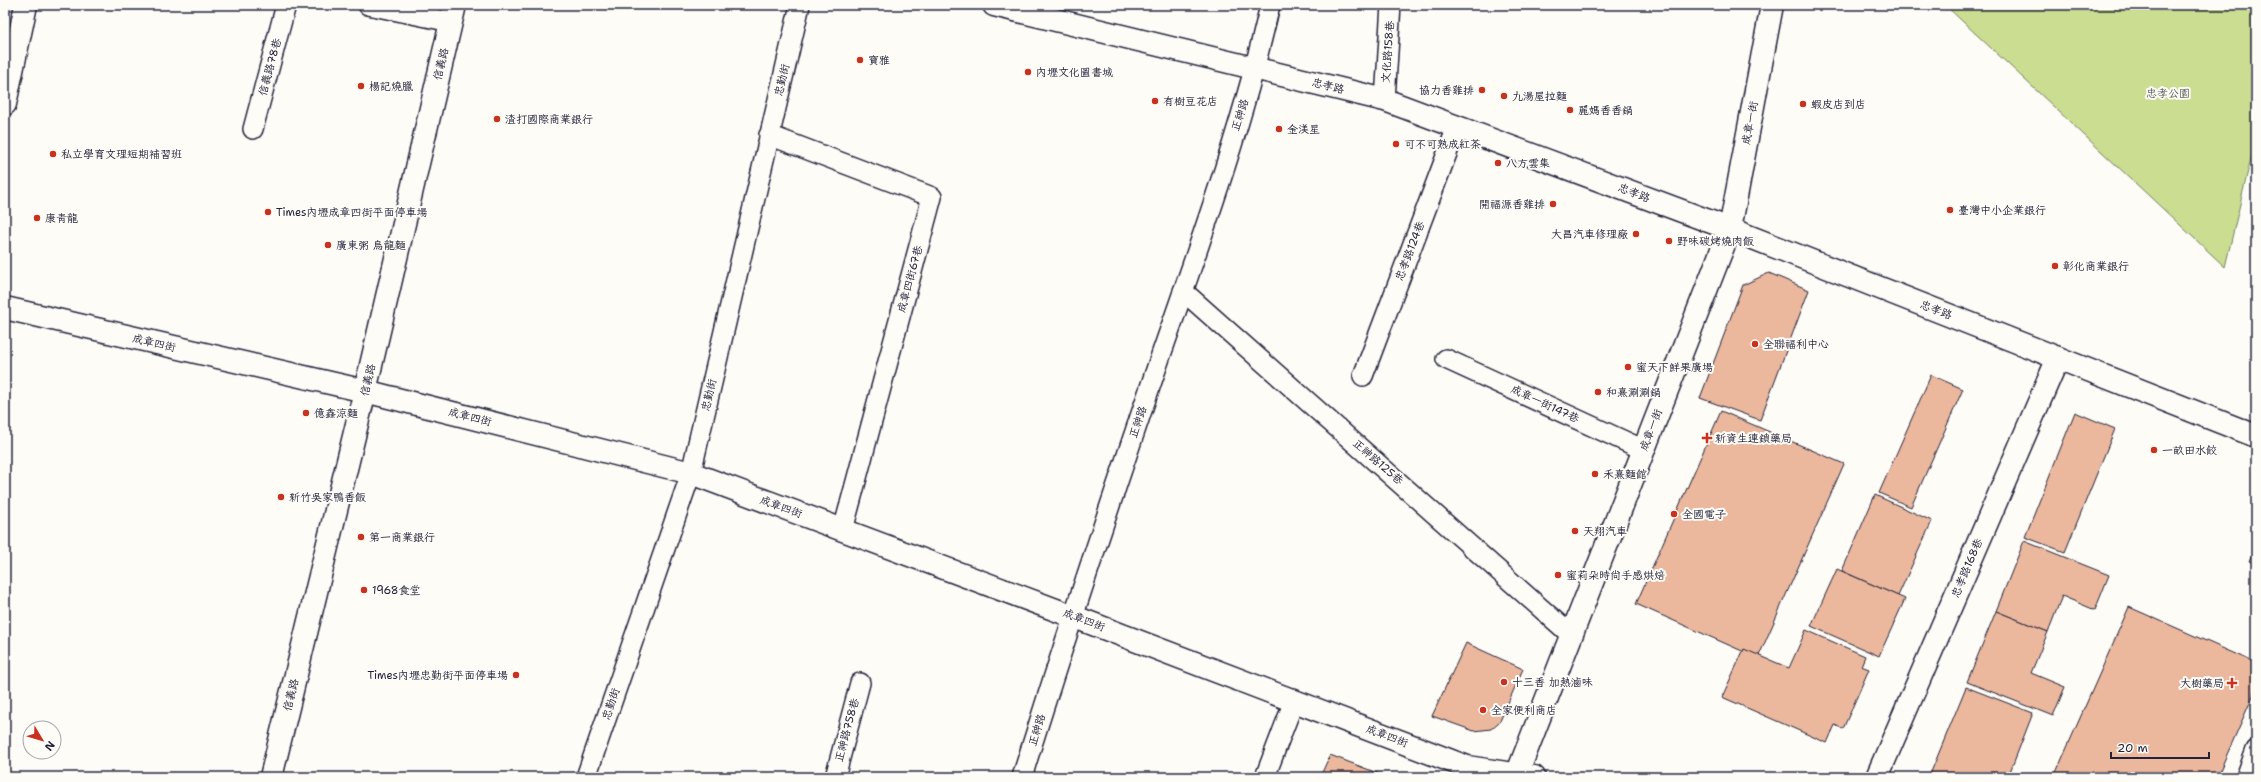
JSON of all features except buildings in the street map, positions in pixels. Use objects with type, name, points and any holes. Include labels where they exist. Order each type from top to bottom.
[{"type":"street","points":[[5,104],[26,5]]},
{"type":"street","name":"忠孝路","points":[[994,5],[1385,100],[1730,229],[2256,436]]},
{"type":"street","name":"成章一街","points":[[1522,776],[1571,635],[1730,229],[1772,5]]},
{"type":"street","name":"信義路","points":[[271,777],[365,391],[453,14]]},
{"type":"street","name":"成章四街","points":[[5,308],[365,391],[690,473],[1072,616],[1467,767],[1522,776]]},
{"type":"street","name":"忠孝路168巷","points":[[1877,777],[2058,358]]},
{"type":"lane","name":"信義路78巷","points":[[254,129],[286,5]]},
{"type":"lane","points":[[368,5],[453,14]]},
{"type":"lane","name":"忠勤街","points":[[586,777],[690,473],[800,5]]},
{"type":"lane","name":"正神路","points":[[1022,777],[1072,616],[1183,291],[1255,68],[1270,5]]},
{"type":"lane","name":"文化路158巷","points":[[1385,100],[1391,5]]},
{"type":"lane","name":"忠孝路124巷","points":[[1363,376],[1457,127]]},
{"type":"lane","name":"成章四街67巷","points":[[769,135],[932,196],[843,530]]},
{"type":"lane","name":"正神路125巷","points":[[1183,291],[1571,635]]},
{"type":"lane","name":"成章一街147巷","points":[[1446,359],[1644,450]]},
{"type":"lane","name":"正神路758巷","points":[[835,777],[860,683]]},
{"type":"lane","points":[[1265,777],[1294,701]]},
{"type":"lane","points":[[2246,777],[2256,750]]},
{"type":"green space","name":"忠孝公園","points":[[1945,5],[2256,5],[2256,137],[2225,267]]},
{"type":"place","name":"寶雅","points":[[860,60]]},
{"type":"place","name":"內壢文化圖書城","points":[[1028,72]]},
{"type":"place","name":"楊記燒臘","points":[[361,86]]},
{"type":"place","name":"協力香雞排","points":[[1482,90]]},
{"type":"place","name":"九湯屋拉麵","points":[[1504,96]]},
{"type":"place","name":"有樹豆花店","points":[[1155,101]]},
{"type":"place","name":"蝦皮店到店","points":[[1803,104]]},
{"type":"place","name":"麗媽香香鍋","points":[[1570,110]]},
{"type":"place","name":"渣打國際商業銀行","points":[[497,119]]},
{"type":"place","name":"金渼星","points":[[1279,129]]},
{"type":"place","name":"可不可熟成紅茶","points":[[1396,144]]},
{"type":"place","name":"私立學育文理短期補習班","points":[[53,154]]},
{"type":"place","name":"八方雲集","points":[[1498,163]]},
{"type":"place","name":"開福源香雞排","points":[[1553,204]]},
{"type":"place","name":"臺灣中小企業銀行","points":[[1950,210]]},
{"type":"place","name":"Times內壢成章四街平面停車場","points":[[268,212]]},
{"type":"place","name":"康青龍","points":[[37,218]]},
{"type":"place","name":"大昌汽車修理廠","points":[[1636,234]]},
{"type":"place","name":"野味碳烤燒肉飯","points":[[1669,241]]},
{"type":"place","name":"廣東粥 烏龍麵","points":[[328,245]]},
{"type":"place","name":"彰化商業銀行","points":[[2055,266]]},
{"type":"place","name":"全聯福利中心","points":[[1755,344]]},
{"type":"place","name":"蜜天下鮮果廣場","points":[[1628,367]]},
{"type":"place","name":"和熹涮涮鍋","points":[[1598,392]]},
{"type":"place","name":"億鑫涼麵","points":[[306,413]]},
{"type":"place","name":"新資生連鎖藥局","points":[[1707,438]]},
{"type":"place","name":"一畝田水餃","points":[[2154,450]]},
{"type":"place","name":"禾熹麵館","points":[[1595,474]]},
{"type":"place","name":"新竹吳家鴨香飯","points":[[281,497]]},
{"type":"place","name":"全國電子","points":[[1674,514]]},
{"type":"place","name":"天翔汽車","points":[[1575,531]]},
{"type":"place","name":"第一商業銀行","points":[[361,537]]},
{"type":"place","name":"蜜莉朵時尚手感烘焙","points":[[1558,575]]},
{"type":"place","name":"1968食堂","points":[[364,590]]},
{"type":"place","name":"Times內壢忠勤街平面停車場","points":[[516,675]]},
{"type":"place","name":"十三香 加熱滷味","points":[[1504,682]]},
{"type":"place","name":"大樹藥局","points":[[2232,683]]},
{"type":"place","name":"全家便利商店","points":[[1483,710]]}]
